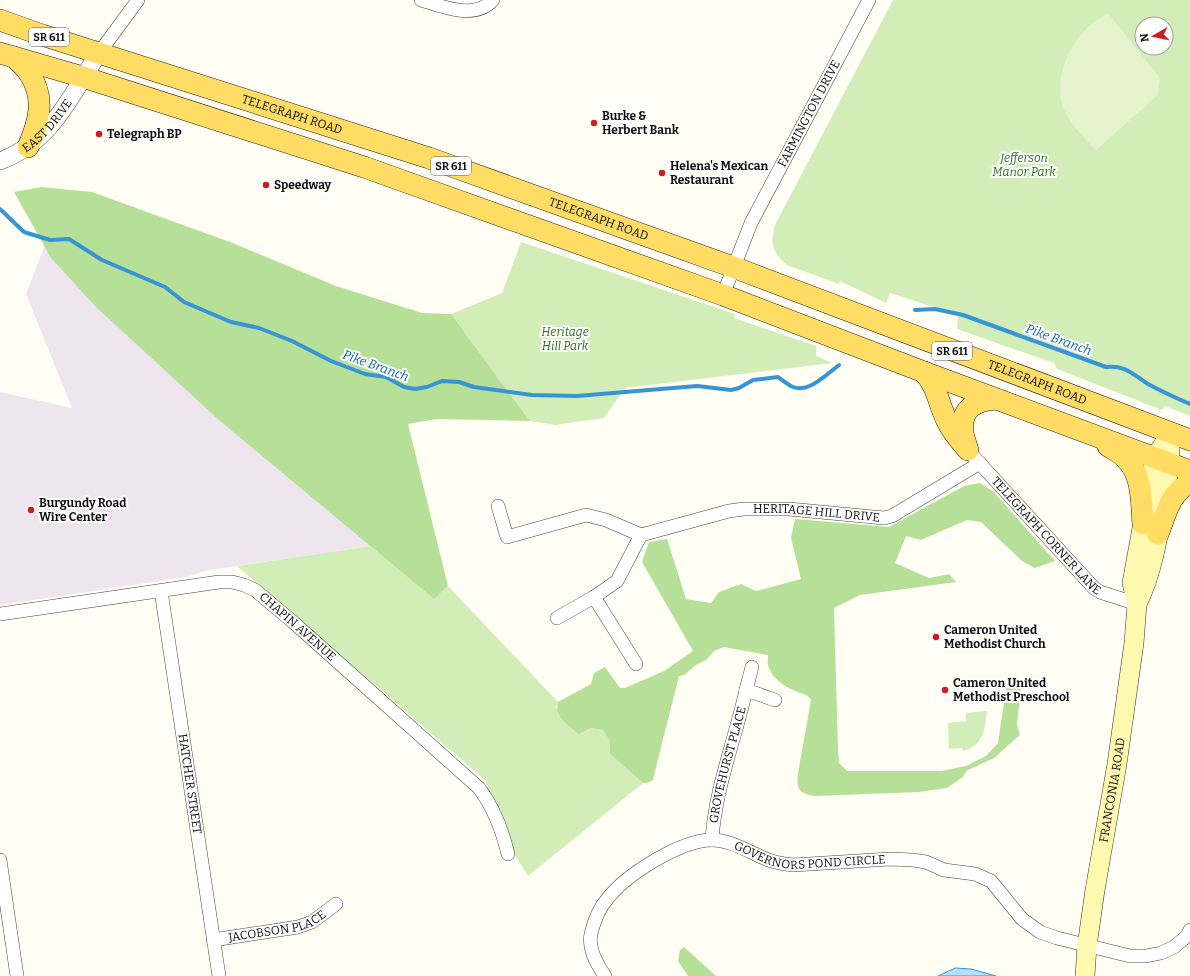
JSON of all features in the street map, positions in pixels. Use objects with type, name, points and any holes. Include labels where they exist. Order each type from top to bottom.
[{"type":"main road","name":"TELEGRAPH ROAD","points":[[0,20],[42,35],[429,158],[733,267],[1190,440]]},
{"type":"main road","name":"SR 611","points":[[7,55],[83,77],[182,110],[364,167],[723,295],[996,399],[1190,470]]},
{"type":"main road","points":[[7,55],[29,73],[38,96],[40,110],[38,123],[28,147]]},
{"type":"main road","points":[[924,372],[931,380],[935,388],[947,422],[957,437],[974,456]]},
{"type":"main road","points":[[974,456],[963,438],[962,430],[964,418],[966,413],[976,403],[996,399]]},
{"type":"main road","points":[[1058,421],[1106,444],[1127,459],[1132,466],[1139,484],[1151,529]]},
{"type":"main road","name":"FRANCONIA ROAD","points":[[1085,976],[1087,946],[1095,890],[1117,764],[1134,643],[1137,604],[1132,583],[1151,529],[1162,460],[1171,433]]},
{"type":"main road","points":[[1151,529],[1174,495],[1182,487],[1190,483]]},
{"type":"street","points":[[99,53],[138,0]]},
{"type":"street","points":[[421,0],[460,10],[476,10],[481,9],[493,0]]},
{"type":"street","name":"FARMINGTON DRIVE","points":[[723,295],[750,223],[869,0]]},
{"type":"street","name":"EAST DRIVE","points":[[0,161],[28,147],[40,138],[61,112],[99,53]]},
{"type":"street","name":"HERITAGE HILL DRIVE","points":[[641,535],[729,511],[744,509],[789,509],[884,518],[892,516],[974,456]]},
{"type":"street","name":"TELEGRAPH CORNER LANE","points":[[974,456],[1094,588],[1100,592],[1137,604]]},
{"type":"street","points":[[498,506],[508,537],[586,515],[606,520],[641,535],[617,581],[594,597],[558,618]]},
{"type":"street","name":"CHAPIN AVENUE","points":[[0,614],[219,582],[232,582],[255,590],[479,788],[497,817],[508,854]]},
{"type":"street","name":"HATCHER STREET","points":[[161,591],[219,976]]},
{"type":"street","points":[[594,597],[636,664]]},
{"type":"street","name":"GROVEHURST PLACE","points":[[712,840],[713,821],[720,788],[752,667]]},
{"type":"street","name":"GROVEHURST PLACE","points":[[746,690],[775,700]]},
{"type":"street","name":"GOVERNORS POND CIRCLE","points":[[605,976],[599,968],[592,951],[591,935],[598,912],[608,898],[648,864],[681,847],[712,840],[729,843],[767,860],[793,865],[890,859],[913,860],[926,862],[944,870],[975,874],[991,881],[1022,919],[1040,932],[1087,946],[1130,956],[1146,956],[1161,953],[1174,947],[1187,936],[1190,930]]},
{"type":"street","points":[[0,860],[17,976]]},
{"type":"street","name":"JACOBSON PLACE","points":[[213,940],[298,927],[312,922],[336,904]]},
{"type":"shaded area","points":[[51,229],[431,537],[209,570],[186,577],[0,605],[0,392],[72,408],[26,294]]},
{"type":"green space","name":"Jefferson Manor Park","points":[[893,0],[1190,0],[1190,416],[1165,406],[1162,410],[1057,369],[1054,363],[957,329],[958,315],[890,293],[886,303],[840,281],[839,284],[787,265],[778,256],[773,247],[772,241],[776,223]]},
{"type":"green space","points":[[1108,13],[1134,46],[1134,56],[1142,56],[1160,78],[1158,95],[1096,150],[1078,131],[1066,114],[1061,98],[1060,86],[1069,53],[1075,42],[1090,25]]},
{"type":"green space","points":[[41,187],[92,192],[230,242],[336,286],[422,313],[451,314],[530,421],[436,419],[408,424],[448,586],[434,599],[220,421],[96,307],[51,258],[14,192]]},
{"type":"green space","name":"Heritage Hill Park","points":[[521,242],[735,314],[734,318],[816,346],[816,356],[832,363],[625,388],[604,418],[555,425],[530,421],[451,314],[502,293]]},
{"type":"green space","points":[[980,483],[994,492],[1055,561],[1035,568],[1022,561],[981,522],[967,520],[921,540],[906,536],[895,563],[929,578],[949,574],[956,582],[860,595],[834,608],[839,763],[847,771],[942,771],[966,766],[986,756],[998,743],[1006,689],[1013,685],[1021,688],[1017,724],[1020,735],[994,758],[966,771],[963,777],[947,788],[919,792],[816,796],[802,792],[798,787],[798,773],[811,700],[807,695],[789,688],[777,680],[768,666],[768,655],[724,647],[714,651],[706,660],[696,665],[684,675],[679,676],[653,780],[647,783],[643,783],[610,754],[610,741],[603,730],[590,728],[579,734],[566,724],[560,716],[557,707],[558,702],[591,684],[594,673],[605,667],[620,688],[625,688],[664,671],[693,651],[642,562],[649,542],[667,539],[686,599],[711,603],[719,592],[741,584],[756,591],[801,579],[791,538],[795,519],[889,527],[964,486]]},
{"type":"green space","points":[[370,546],[434,599],[448,586],[558,702],[556,708],[590,728],[603,730],[610,741],[610,754],[643,783],[528,876],[504,838],[485,780],[237,566]]},
{"type":"green space","points":[[987,711],[984,731],[979,741],[975,745],[970,749],[963,751],[962,748],[949,749],[948,723],[966,721],[966,713]]},
{"type":"green space","points":[[684,947],[716,976],[688,976],[678,961],[680,950]]},
{"type":"water","points":[[955,968],[971,969],[996,976],[938,976]]},
{"type":"waterway","name":"Pike Branch","points":[[0,209],[24,232],[50,240],[69,239],[102,260],[165,287],[184,302],[231,322],[259,328],[292,341],[331,361],[365,374],[386,377],[404,387],[415,389],[427,387],[442,381],[459,382],[474,387],[532,395],[577,396],[697,386],[731,390],[739,388],[753,380],[778,377],[791,386],[799,388],[818,382],[839,365]]},
{"type":"waterway","name":"Pike Branch","points":[[915,310],[935,309],[963,315],[1106,367],[1119,367],[1148,384],[1190,404]]},
{"type":"place","name":"Burke & Herbert Bank","points":[[594,123]]},
{"type":"place","name":"Telegraph BP","points":[[99,134]]},
{"type":"place","name":"Helena's Mexican Restaurant","points":[[662,173]]},
{"type":"place","name":"Speedway","points":[[266,185]]},
{"type":"place","name":"Burgundy Road Wire Center","points":[[31,510]]},
{"type":"place","name":"Cameron United Methodist Church","points":[[936,637]]},
{"type":"place","name":"Cameron United Methodist Preschool","points":[[945,690]]}]
